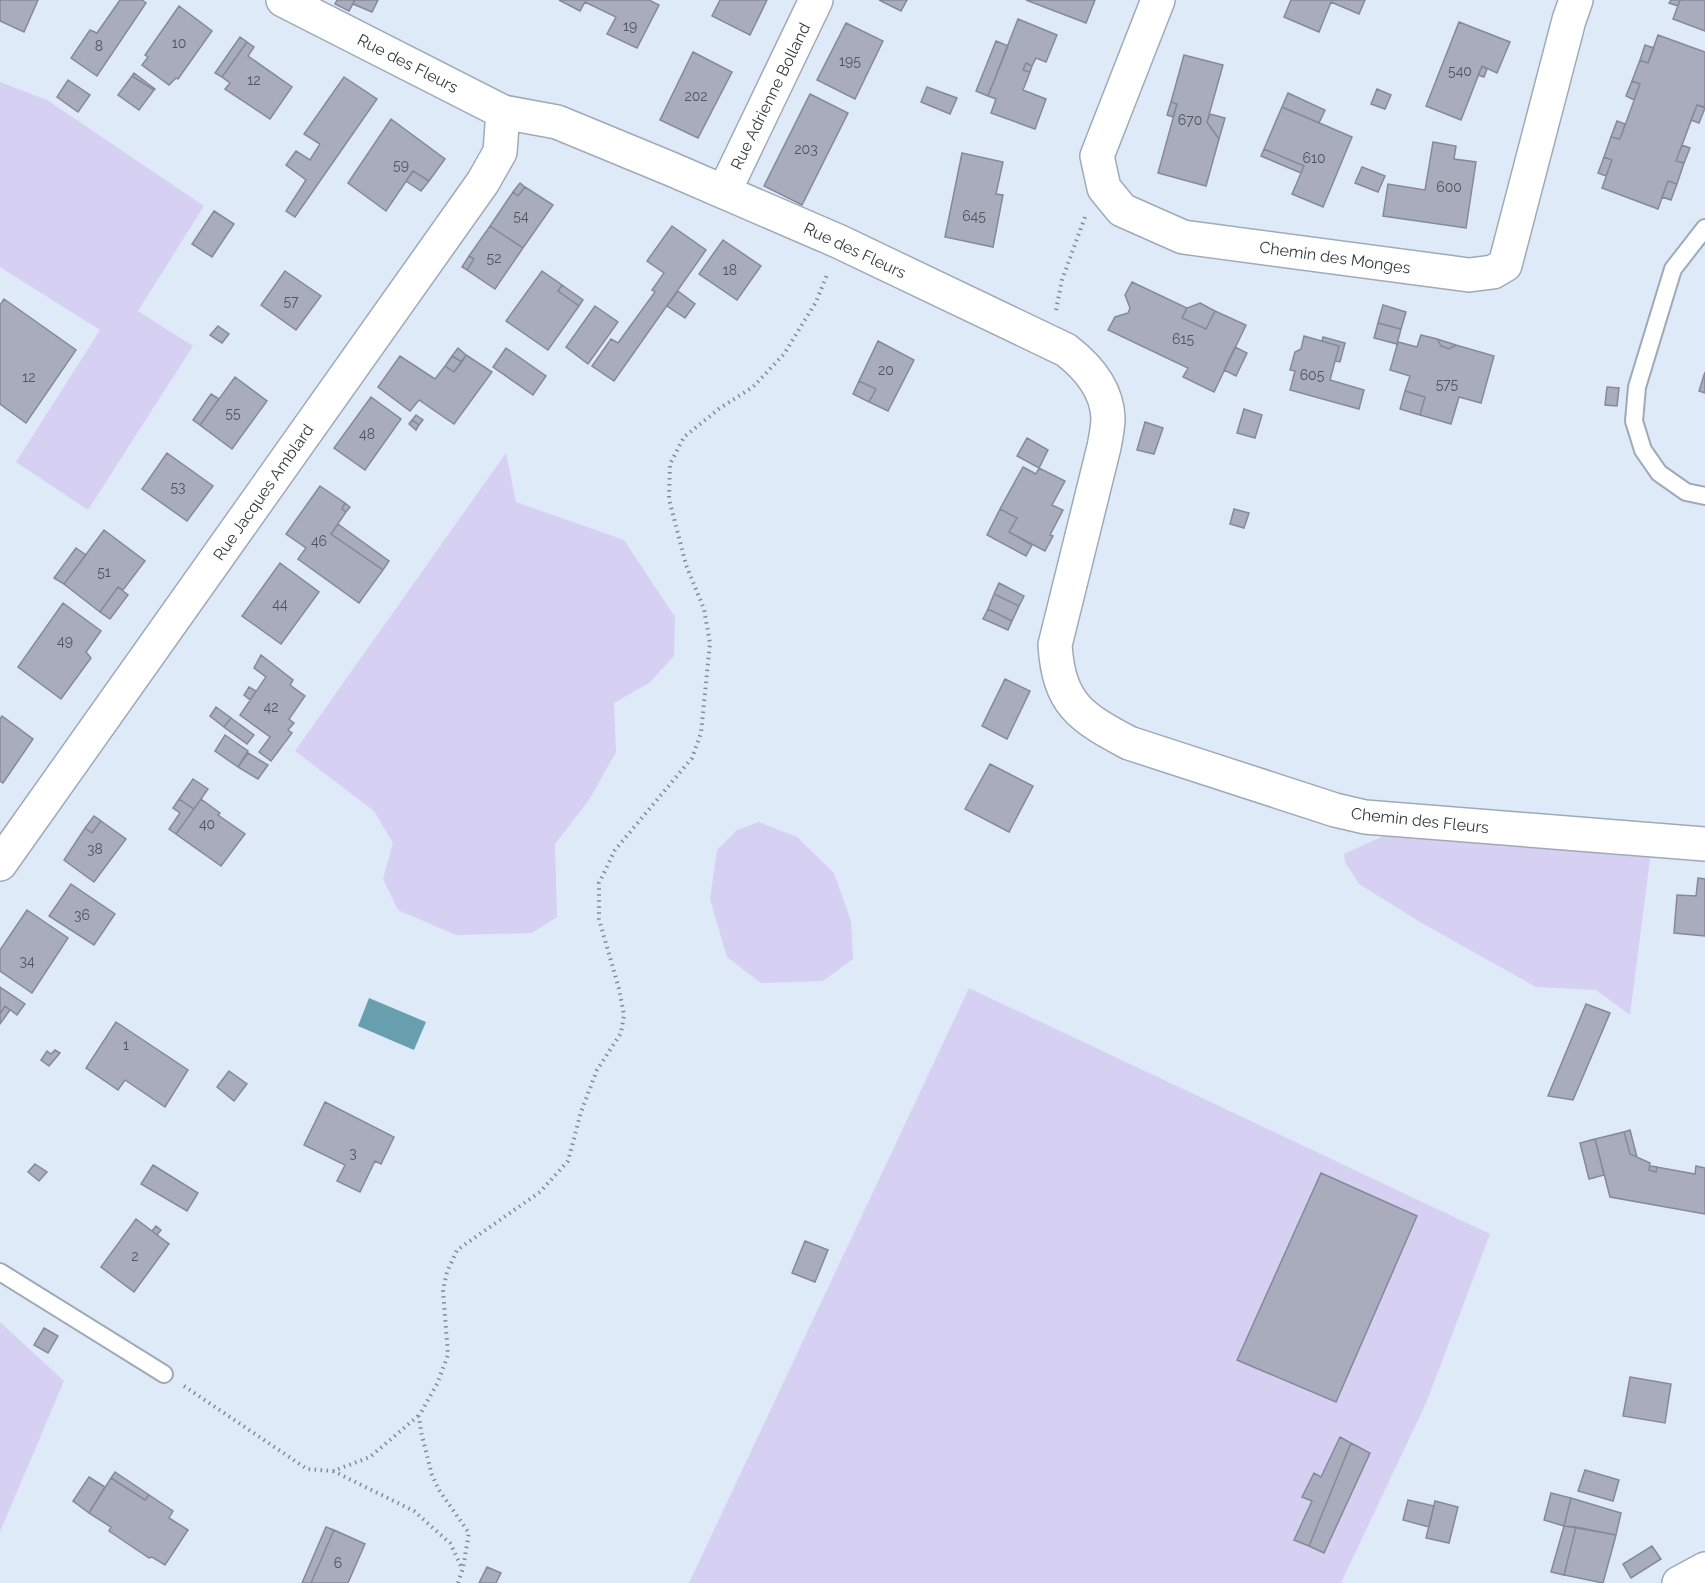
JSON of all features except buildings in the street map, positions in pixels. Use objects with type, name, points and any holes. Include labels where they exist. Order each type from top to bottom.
[{"type":"street","name":"Rue des Fleurs","points":[[284,0],[503,112],[556,122],[583,131],[840,242],[1066,350],[1084,363],[1100,387],[1108,417],[1104,447],[1055,645],[1056,670],[1065,693],[1081,714]]},
{"type":"street","name":"Rue Adrienne Bolland","points":[[724,192],[816,0]]},
{"type":"street","name":"Chemin des Monges","points":[[1158,0],[1097,156],[1104,188],[1122,210],[1183,237],[1469,275],[1493,272],[1505,265],[1576,0]]},
{"type":"street","name":"Rue Jacques Amblard","points":[[0,864],[483,182],[500,152],[503,112]]},
{"type":"street","name":"Chemin des Fleurs","points":[[1081,714],[1130,743],[1335,810],[1365,817],[1705,844]]},
{"type":"street","points":[[1679,1583],[1705,1569]]},
{"type":"lane","points":[[1705,228],[1673,269],[1637,387],[1634,421],[1643,450],[1659,473],[1686,492],[1705,496]]},
{"type":"lane","points":[[0,1272],[164,1374]]},
{"type":"path","points":[[1048,343],[1062,280],[1083,219],[1104,188]]},
{"type":"path","points":[[333,1471],[370,1458],[419,1416],[437,1384],[448,1355],[443,1290],[447,1272],[457,1250],[540,1192],[568,1161],[581,1112],[597,1070],[621,1034],[624,1016],[619,989],[599,919],[599,883],[615,850],[692,758],[701,733],[710,643],[704,609],[686,565],[669,499],[670,464],[684,436],[720,408],[753,387],[784,354],[816,302],[840,242]]},
{"type":"path","points":[[164,1374],[307,1469],[333,1471],[414,1511],[450,1543],[463,1568]]},
{"type":"path","points":[[419,1416],[421,1432],[436,1483],[469,1533],[458,1583]]},
{"type":"shaded area","points":[[0,82],[47,100],[204,206],[138,311],[193,346],[88,510],[16,462],[100,330],[0,267]]},
{"type":"shaded area","points":[[506,453],[516,502],[624,540],[675,617],[674,656],[649,683],[614,703],[616,752],[589,800],[555,844],[557,917],[532,933],[456,935],[398,910],[383,879],[393,843],[374,811],[295,751]]},
{"type":"shaded area","points":[[759,822],[797,837],[834,873],[851,921],[853,959],[823,981],[761,983],[727,957],[710,899],[717,850],[737,830]]},
{"type":"shaded area","points":[[1390,833],[1651,851],[1630,1015],[1596,990],[1536,987],[1420,922],[1359,884],[1345,862],[1344,854]]},
{"type":"shaded area","points":[[969,988],[1490,1234],[1427,1401],[1341,1583],[689,1583]]},
{"type":"shaded area","points":[[0,1322],[64,1381],[0,1532]]},
{"type":"water","points":[[369,998],[426,1022],[414,1050],[358,1026]]}]
